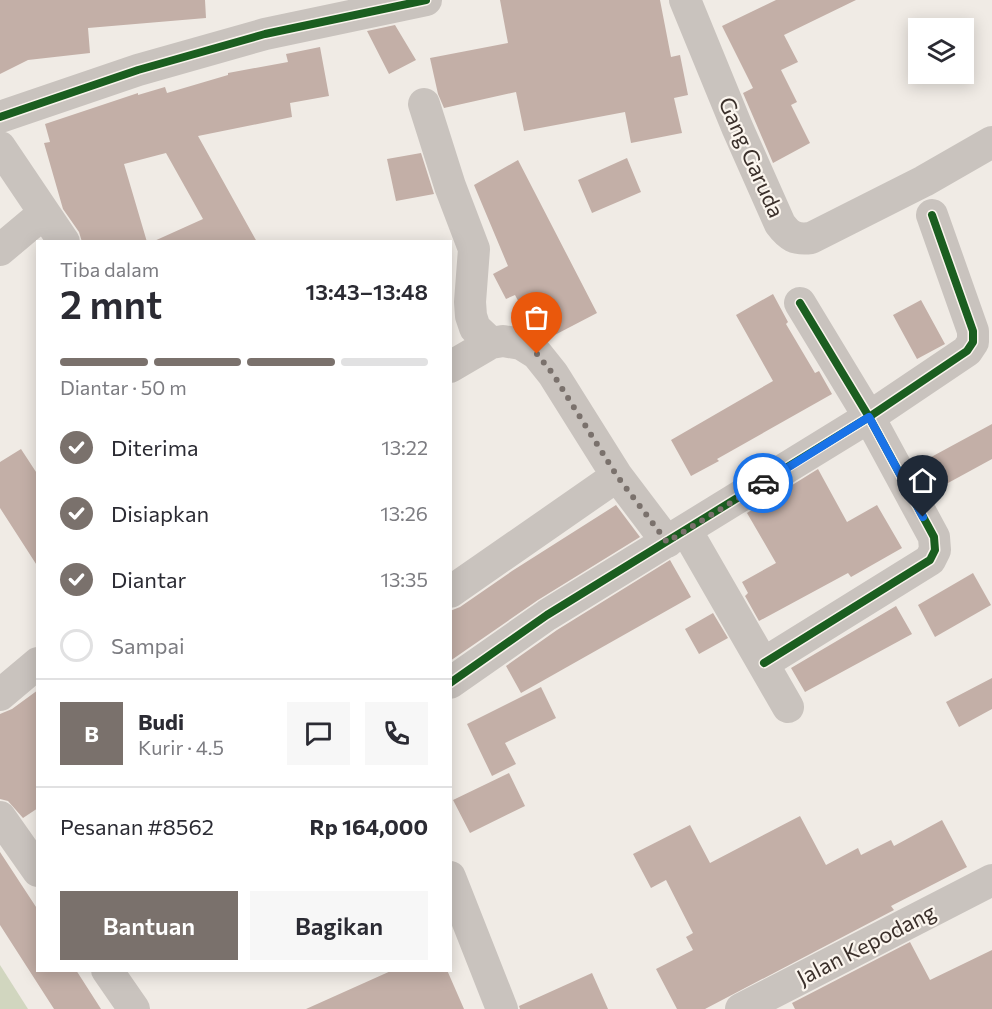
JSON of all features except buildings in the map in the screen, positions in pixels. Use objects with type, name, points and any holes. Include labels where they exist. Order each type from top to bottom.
[{"type":"street","points":[[0,117],[138,70],[265,34],[426,0]]},
{"type":"street","name":"Gang Garuda","points":[[685,0],[756,170],[780,224],[789,236],[800,240],[811,238],[924,181],[992,142]]},
{"type":"street","points":[[424,104],[450,186],[474,249],[471,316],[475,328],[491,343]]},
{"type":"street","points":[[0,147],[62,240]]},
{"type":"street","points":[[0,250],[44,213]]},
{"type":"street","points":[[452,682],[547,615],[869,417],[967,351],[973,342],[973,331],[932,215]]},
{"type":"street","points":[[764,663],[930,560],[935,550],[934,537],[869,417],[800,303]]},
{"type":"street","points":[[452,366],[491,343],[503,341],[521,344],[537,354],[553,374],[617,476],[676,536],[764,663],[788,707]]},
{"type":"street","points":[[452,591],[617,476]]},
{"type":"street","points":[[0,695],[36,665]]},
{"type":"street","points":[[0,817],[36,868]]},
{"type":"street","name":"Jalan Kepodang","points":[[741,1009],[992,880]]},
{"type":"street","points":[[452,882],[502,1009]]},
{"type":"street","points":[[108,972],[134,1009]]},
{"type":"green space","points":[[0,965],[28,1009],[0,1009]]},
{"type":"cycle path","points":[[0,117],[138,70],[265,34],[426,0]]},
{"type":"cycle path","points":[[452,682],[547,615],[869,417],[967,351],[973,342],[973,331],[932,215]]},
{"type":"cycle path","points":[[764,663],[930,560],[935,550],[934,537],[869,417],[800,303]]},
{"type":"way so far","points":[[537,354],[553,374],[617,476],[667,542],[763,483]]},
{"type":"route","points":[[763,483],[869,417],[923,517]]}]
